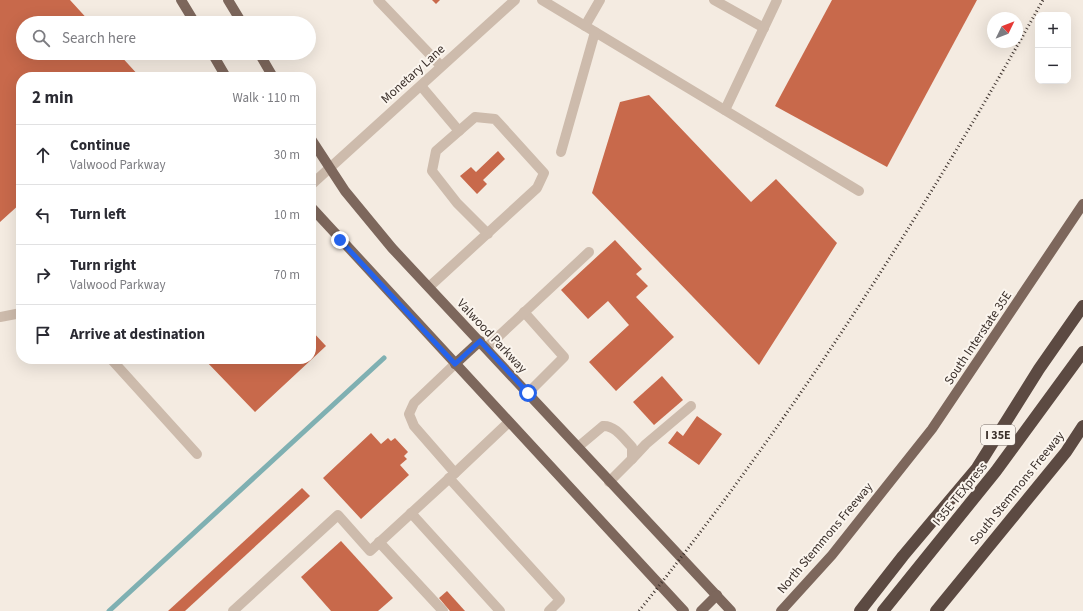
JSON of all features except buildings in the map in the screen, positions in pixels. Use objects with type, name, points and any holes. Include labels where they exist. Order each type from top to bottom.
[{"type":"highway","name":"I 35E","points":[[860,611],[903,556],[977,468],[1039,369],[1083,306]]},
{"type":"highway","name":"I 35E TEXpress","points":[[884,611],[996,471],[1083,352]]},
{"type":"highway","name":"South Stemmons Freeway","points":[[936,611],[1066,452],[1083,426]]},
{"type":"main road","points":[[181,0],[191,16]]},
{"type":"main road","points":[[228,0],[238,16]]},
{"type":"main road","points":[[216,60],[223,72]]},
{"type":"main road","points":[[263,60],[270,72]]},
{"type":"main road","name":"Valwood Parkway","points":[[316,147],[329,168],[370,223],[609,482],[731,611]]},
{"type":"main road","name":"South Interstate 35E","points":[[889,483],[932,429],[1083,204]]},
{"type":"main road","points":[[316,212],[684,611]]},
{"type":"main road","points":[[455,364],[483,345]]},
{"type":"main road","name":"North Stemmons Freeway","points":[[781,611],[832,555],[889,483]]},
{"type":"main road","points":[[701,611],[717,595]]},
{"type":"street","points":[[378,0],[441,66]]},
{"type":"street","name":"Monetary Lane","points":[[316,180],[515,0]]},
{"type":"street","points":[[542,0],[859,191]]},
{"type":"street","points":[[585,26],[600,0]]},
{"type":"street","points":[[714,0],[764,28]]},
{"type":"street","points":[[725,110],[777,0]]},
{"type":"street","points":[[561,152],[595,32]]},
{"type":"street","points":[[421,86],[459,131]]},
{"type":"street","points":[[429,287],[488,234],[537,188],[544,173],[495,119],[475,117],[436,151],[432,171],[457,203],[488,234]]},
{"type":"street","points":[[483,345],[524,312],[589,252]]},
{"type":"street","points":[[524,312],[564,357],[528,393]]},
{"type":"street","points":[[0,317],[16,314]]},
{"type":"street","points":[[116,364],[197,454]]},
{"type":"street","points":[[455,364],[414,403],[409,414],[414,426],[452,475],[560,600],[549,611]]},
{"type":"street","points":[[609,482],[646,444],[691,406]]},
{"type":"street","points":[[233,611],[338,515],[370,551],[509,422]]},
{"type":"street","points":[[578,447],[603,426],[609,426],[632,448],[632,459]]},
{"type":"street","points":[[411,513],[500,611]]},
{"type":"street","points":[[379,542],[443,611]]},
{"type":"waterway","points":[[109,611],[384,358]]},
{"type":"railway","points":[[639,611],[750,465],[854,314],[903,237],[998,80],[1043,0]]},
{"type":"route","points":[[340,240],[455,364],[480,341],[528,393]]}]
